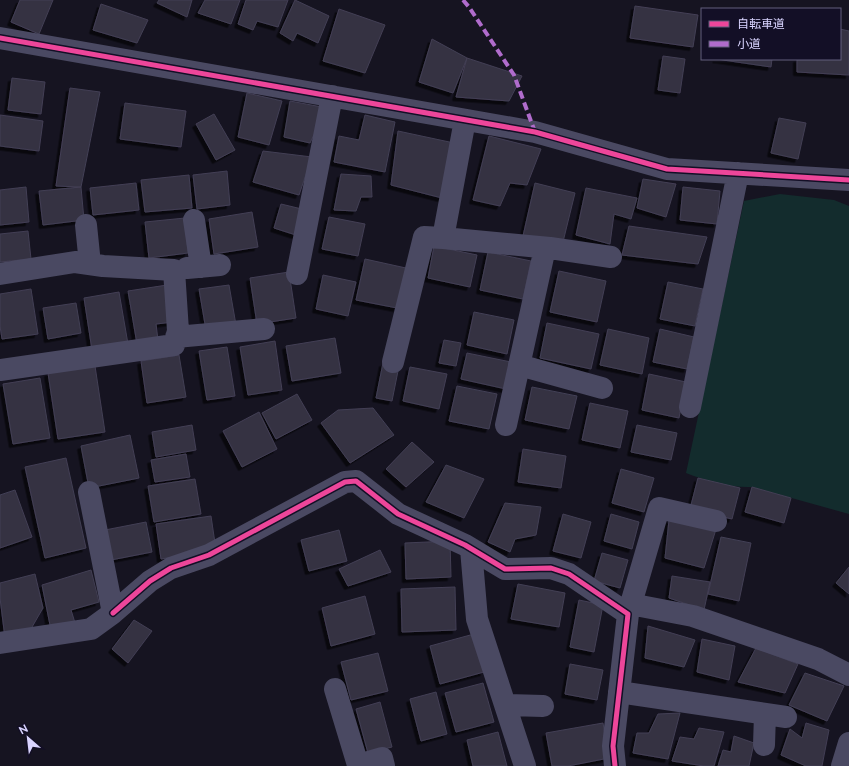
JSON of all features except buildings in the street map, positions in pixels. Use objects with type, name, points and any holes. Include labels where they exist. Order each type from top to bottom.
[{"type":"street","points":[[0,38],[535,132],[667,169],[849,180]]},
{"type":"street","points":[[297,274],[332,96]]},
{"type":"street","points":[[443,238],[465,120]]},
{"type":"street","points":[[690,407],[738,173]]},
{"type":"street","points":[[0,274],[75,262],[174,270],[211,266],[194,220]]},
{"type":"street","points":[[86,225],[90,264]]},
{"type":"street","points":[[393,362],[424,237],[546,248],[611,257]]},
{"type":"street","points":[[506,425],[546,248]]},
{"type":"street","points":[[0,370],[174,344],[178,331],[174,270]]},
{"type":"street","points":[[176,337],[264,329]]},
{"type":"street","points":[[519,366],[602,388]]},
{"type":"street","points":[[0,643],[91,629],[113,613],[150,581],[171,568],[209,555],[345,482],[356,481],[398,514],[471,549],[505,569],[551,568],[570,574],[629,609],[693,616],[818,659],[849,675]]},
{"type":"street","points":[[89,492],[113,613]]},
{"type":"street","points":[[615,766],[613,746],[629,609],[659,508],[716,521]]},
{"type":"street","points":[[471,549],[477,619],[525,766]]},
{"type":"street","points":[[335,689],[358,765],[382,758],[384,766]]},
{"type":"street","points":[[619,692],[776,716],[764,746]]},
{"type":"street","points":[[505,705],[543,706]]},
{"type":"street","points":[[842,766],[849,743]]},
{"type":"green space","points":[[780,194],[834,200],[849,206],[849,514],[752,487],[718,483],[686,473],[744,201]]},
{"type":"marked path","points":[[463,0],[514,75],[535,132]]},
{"type":"cycle path","points":[[0,38],[535,132],[667,169],[849,180]]},
{"type":"cycle path","points":[[113,613],[150,581],[171,568],[209,555],[345,482],[356,481],[398,514],[465,545],[505,569],[551,568],[569,574],[628,614],[613,746],[615,766]]}]
